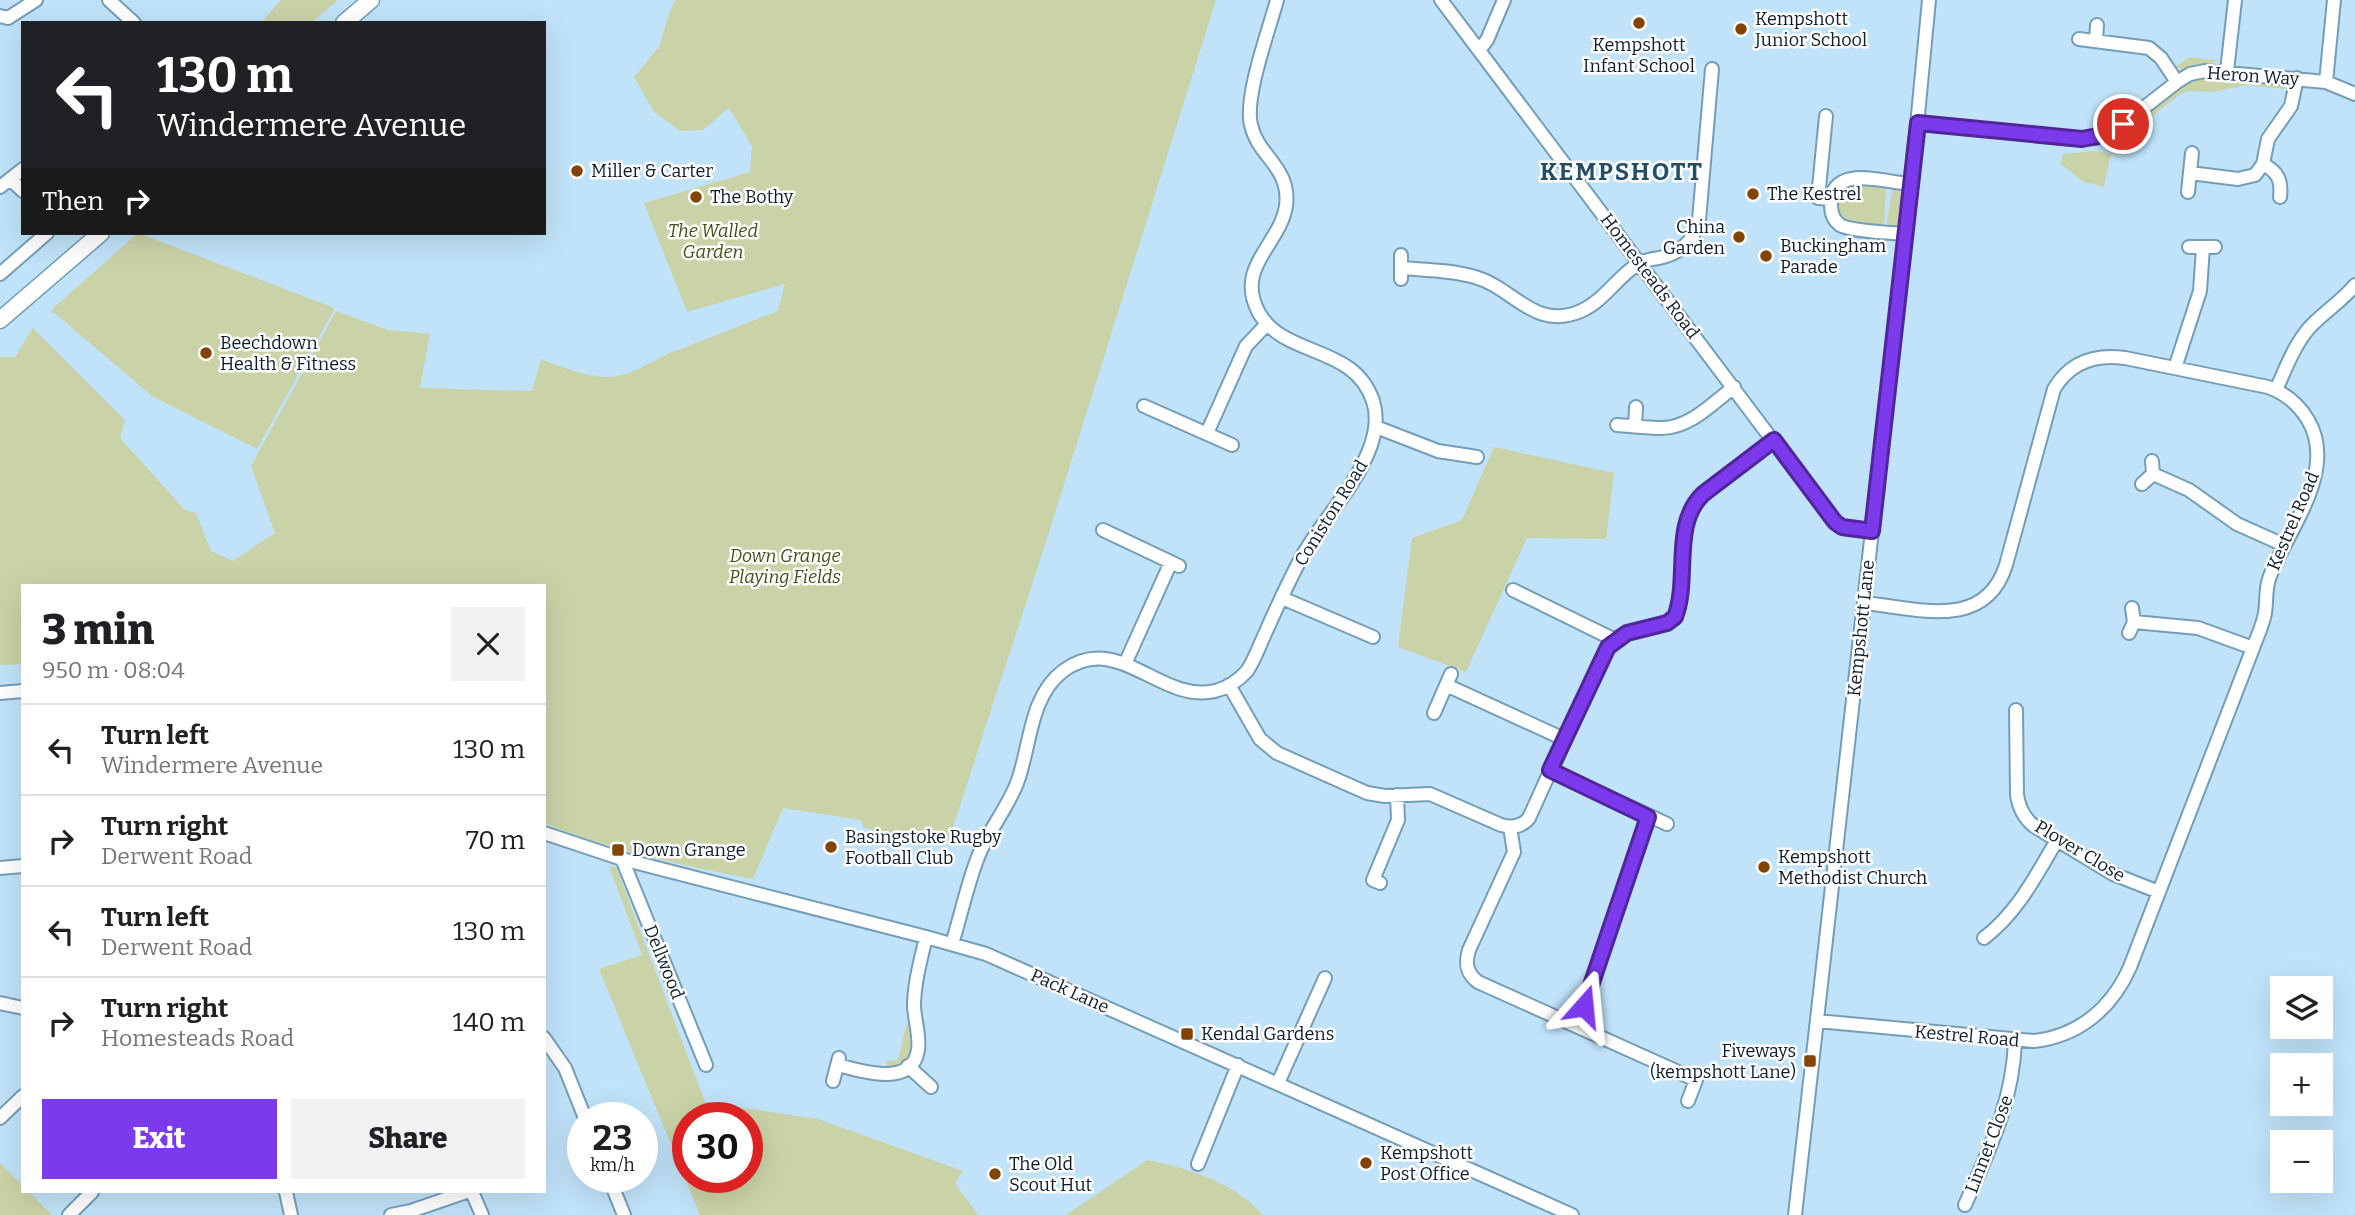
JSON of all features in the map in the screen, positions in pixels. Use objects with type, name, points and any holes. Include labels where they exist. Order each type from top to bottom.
[{"type":"main road","points":[[346,21],[371,0]]},
{"type":"main road","points":[[0,320],[100,235]]},
{"type":"street","points":[[0,16],[8,18],[36,0]]},
{"type":"street","points":[[109,0],[132,21]]},
{"type":"street","points":[[1277,0],[1252,88],[1249,108],[1254,135],[1281,173],[1286,209],[1253,274],[1255,301],[1267,324],[1279,334],[1334,359],[1358,374],[1372,398],[1376,428],[1438,451],[1471,452]]},
{"type":"street","name":"Homesteads Road","points":[[1441,0],[1835,522],[1842,527],[1872,531]]},
{"type":"street","points":[[1479,50],[1487,40],[1504,0]]},
{"type":"street","name":"Kempshott Lane","points":[[1795,1215],[1918,123],[1929,0]]},
{"type":"street","points":[[2227,71],[2235,0]]},
{"type":"street","points":[[2326,82],[2334,0]]},
{"type":"street","points":[[2096,41],[2098,25]]},
{"type":"street","points":[[2079,39],[2149,48],[2161,58],[2177,82]]},
{"type":"street","points":[[1401,267],[1474,276],[1497,287],[1535,312],[1553,317],[1587,309],[1639,263],[1673,254],[1692,238],[1699,220],[1712,69]]},
{"type":"street","name":"Heron Way","points":[[1918,123],[2066,139],[2090,139],[2115,130],[2177,82],[2198,72],[2227,71],[2326,82],[2355,94]]},
{"type":"street","points":[[2190,173],[2245,179],[2255,175],[2263,164],[2268,139],[2291,106],[2297,78]]},
{"type":"street","points":[[1826,116],[1818,198],[1831,199]]},
{"type":"street","points":[[2188,192],[2192,153]]},
{"type":"street","points":[[2263,164],[2279,177],[2280,197]]},
{"type":"street","points":[[21,171],[5,183],[21,190]]},
{"type":"street","points":[[1902,182],[1850,178],[1838,184],[1831,199],[1832,216],[1844,227],[1905,234]]},
{"type":"street","points":[[0,274],[45,235]]},
{"type":"street","points":[[2175,369],[2198,298],[2209,247],[2189,247]]},
{"type":"street","points":[[2276,390],[2300,339],[2355,285]]},
{"type":"street","points":[[1207,433],[1246,346],[1267,324]]},
{"type":"street","name":"Kestrel Road","points":[[1817,1021],[2034,1041],[2063,1035],[2104,1008],[2126,976],[2253,648],[2265,612],[2267,584],[2315,478],[2318,453],[2314,431],[2290,399],[2276,390],[2114,357],[2079,363],[2058,382],[2051,397],[2003,575],[1994,590],[1968,608],[1952,612],[1864,603]]},
{"type":"street","points":[[1617,425],[1663,428],[1685,423],[1734,387]]},
{"type":"street","points":[[1153,406],[1232,445]]},
{"type":"street","points":[[1635,426],[1636,407]]},
{"type":"street","name":"Coniston Road","points":[[1229,685],[1250,667],[1300,559],[1362,464],[1376,428]]},
{"type":"street","points":[[952,943],[979,855],[1016,786],[1041,699],[1049,684],[1066,669],[1085,660],[1105,659],[1125,664],[1188,691],[1209,692],[1229,685],[1260,739],[1269,748],[1367,793],[1379,796],[1430,794],[1510,827],[1523,824],[1529,818],[1605,652],[1615,640],[1632,630],[1667,623],[1673,619],[1687,522],[1692,506],[1703,494],[1774,440]]},
{"type":"street","points":[[2143,484],[2153,467],[2237,524],[2284,545]]},
{"type":"street","points":[[1103,530],[1175,564],[1125,664]]},
{"type":"street","points":[[1512,591],[1615,640]]},
{"type":"street","points":[[1282,598],[1373,638]]},
{"type":"street","points":[[2132,608],[2132,627],[2199,628],[2253,648]]},
{"type":"street","points":[[1434,713],[1448,679],[1564,739]]},
{"type":"street","points":[[0,693],[21,691]]},
{"type":"street","name":"Plover Close","points":[[2015,707],[2016,786],[2019,807],[2029,822],[2113,874],[2159,892]]},
{"type":"street","points":[[1550,770],[1667,824]]},
{"type":"street","points":[[1380,883],[1373,880],[1398,820],[1397,795]]},
{"type":"street","points":[[1577,1026],[1648,817]]},
{"type":"street","points":[[1510,827],[1514,852],[1469,950],[1467,969],[1478,982],[1696,1080],[1688,1101]]},
{"type":"street","name":"Pack Lane","points":[[546,834],[622,859],[952,943],[1011,965],[1572,1215]]},
{"type":"street","points":[[1992,937],[2030,887],[2057,840]]},
{"type":"street","name":"Dellwood","points":[[622,859],[706,1065]]},
{"type":"street","points":[[0,868],[21,866]]},
{"type":"street","points":[[833,1081],[839,1061],[876,1074],[895,1073],[915,1059],[918,1050],[915,999],[926,937]]},
{"type":"street","points":[[1278,1083],[1325,978]]},
{"type":"street","points":[[0,1003],[21,1008]]},
{"type":"street","points":[[546,1041],[565,1068],[579,1102]]},
{"type":"street","name":"Linnet Close","points":[[1966,1205],[2007,1100],[2014,1068],[2015,1041]]},
{"type":"street","points":[[1198,1164],[1238,1065]]},
{"type":"street","points":[[908,1066],[931,1087]]},
{"type":"street","points":[[0,1118],[21,1098]]},
{"type":"street","points":[[69,1215],[91,1193]]},
{"type":"street","points":[[286,1193],[291,1215]]},
{"type":"street","points":[[391,1215],[463,1193]]},
{"type":"street","points":[[472,1193],[482,1215]]},
{"type":"street","points":[[615,1193],[624,1215]]},
{"type":"green space","points":[[281,0],[338,0],[313,21],[263,21]]},
{"type":"green space","name":"Down Grange Playing Fields","points":[[675,0],[1216,0],[1046,542],[947,845],[864,828],[861,820],[783,808],[753,879],[673,863],[546,824],[546,584],[21,584],[21,664],[0,665],[0,357],[15,357],[33,328],[125,420],[120,438],[185,510],[196,513],[211,551],[233,561],[275,533],[251,466],[336,311],[388,330],[430,334],[420,388],[532,391],[541,359],[591,375],[622,375],[670,352],[778,311],[785,284],[687,312],[644,203],[750,172],[752,146],[729,108],[703,130],[680,131],[654,112],[634,77],[659,47]]},
{"type":"green space","points":[[2190,57],[2220,61],[2184,70],[2175,67]]},
{"type":"green space","points":[[2208,75],[2282,84],[2285,89],[2247,85],[2213,92],[2188,91],[2142,124],[2131,124],[2177,89]]},
{"type":"green space","points":[[2095,151],[2111,154],[2104,187],[2084,182],[2061,164],[2063,154]]},
{"type":"green space","points":[[1844,185],[1886,188],[1882,227],[1852,224],[1837,215],[1836,195]]},
{"type":"green space","points":[[1893,185],[1898,191],[1905,192],[1901,223],[1889,228],[1887,222]]},
{"type":"green space","name":"Beechdown Health & Fitness","points":[[136,235],[143,235],[335,308],[257,449],[152,396],[51,310]]},
{"type":"green space","points":[[1494,447],[1614,473],[1606,539],[1527,538],[1466,672],[1398,647],[1412,538],[1462,520]]},
{"type":"green space","points":[[609,866],[616,867],[705,1102],[672,1102],[672,1147],[658,1113],[658,1102],[654,1102],[599,969],[642,955]]},
{"type":"green space","points":[[906,1025],[914,1026],[917,1048],[909,1063],[886,1071],[887,1060],[898,1060]]},
{"type":"green space","points":[[763,1111],[818,1119],[963,1171],[955,1183],[978,1215],[700,1215],[691,1193],[763,1193]]},
{"type":"green space","points":[[1147,1160],[1210,1178],[1238,1193],[1263,1215],[1066,1215]]},
{"type":"green space","points":[[0,1163],[21,1184],[21,1193],[30,1193],[52,1215],[0,1215]]},
{"type":"place","name":"Kempshott Infant School","points":[[1639,23]]},
{"type":"place","name":"Kempshott Junior School","points":[[1741,29]]},
{"type":"place","name":"Miller & Carter","points":[[577,171]]},
{"type":"place","name":"The Kestrel","points":[[1753,194]]},
{"type":"place","name":"The Bothy","points":[[696,197]]},
{"type":"place","name":"China Garden","points":[[1739,237]]},
{"type":"place","name":"Buckingham Parade","points":[[1766,256]]},
{"type":"place","name":"Beechdown Health & Fitness","points":[[206,353]]},
{"type":"place","name":"Basingstoke Rugby Football Club","points":[[831,847]]},
{"type":"place","name":"Down Grange","points":[[618,850]]},
{"type":"place","name":"Kempshott Methodist Church","points":[[1764,867]]},
{"type":"place","name":"Kendal Gardens","points":[[1187,1034]]},
{"type":"place","name":"Fiveways (kempshott Lane)","points":[[1810,1061]]},
{"type":"place","name":"Kempshott Post Office","points":[[1366,1163]]},
{"type":"place","name":"The Old Scout Hut","points":[[995,1174]]},
{"type":"district","name":"KEMPSHOTT","points":[[1622,172]]},
{"type":"route","points":[[1584,1006],[1648,817],[1550,770],[1608,647],[1620,636],[1641,628],[1667,623],[1675,617],[1687,522],[1694,503],[1774,440],[1835,522],[1842,527],[1872,531],[1918,123],[2066,139],[2096,138],[2123,124]]},
{"type":"park label","name":"The Walled Garden","points":[[713,241]]}]
